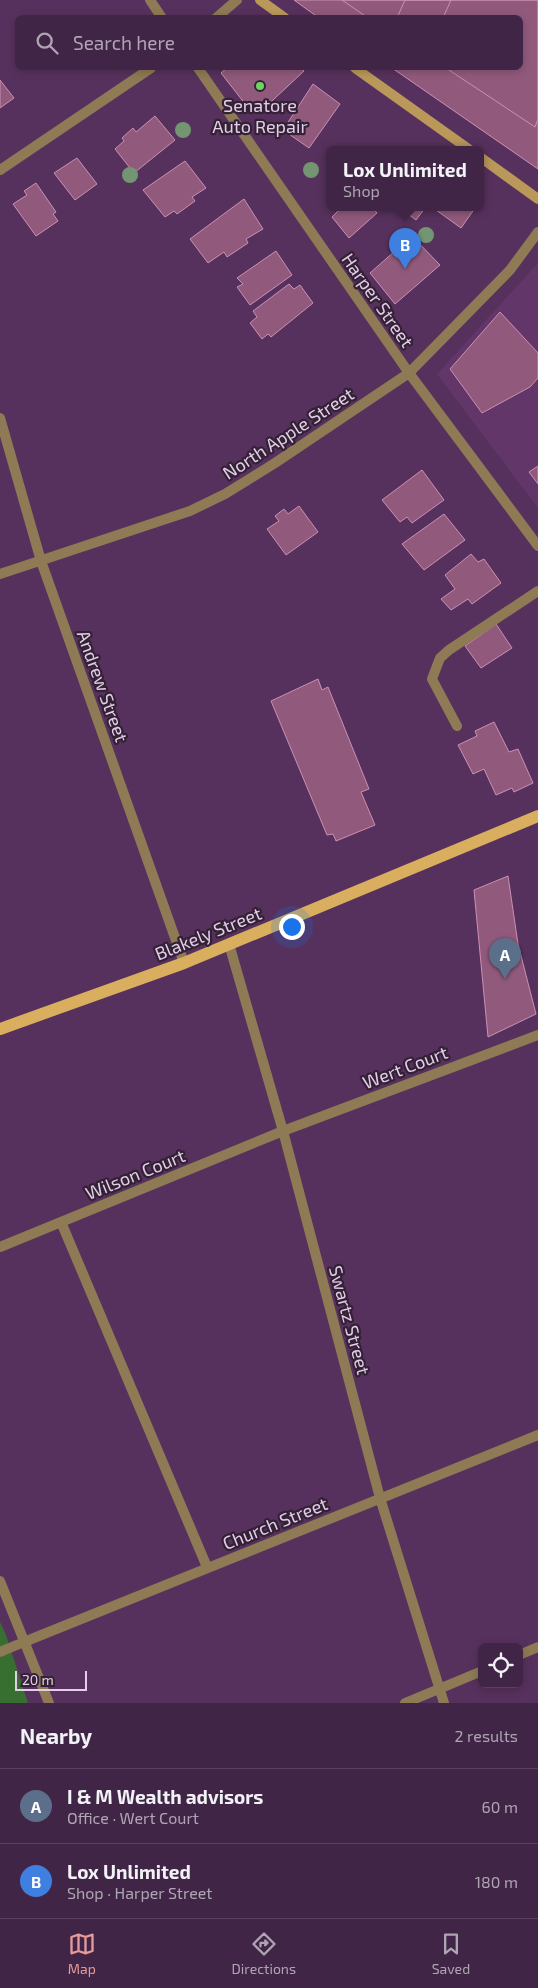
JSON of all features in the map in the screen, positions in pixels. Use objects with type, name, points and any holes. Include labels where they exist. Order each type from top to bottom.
[{"type":"main road","points":[[260,0],[281,15]]},
{"type":"main road","points":[[358,70],[464,146]]},
{"type":"main road","points":[[484,160],[538,199]]},
{"type":"main road","name":"Blakely Street","points":[[0,1029],[184,963],[538,816]]},
{"type":"street","points":[[150,0],[160,15]]},
{"type":"street","points":[[220,15],[237,0]]},
{"type":"street","points":[[0,170],[148,70]]},
{"type":"street","name":"Harper Street","points":[[199,70],[409,373],[538,546]]},
{"type":"street","name":"North Apple Street","points":[[0,574],[190,511],[225,494],[409,373],[510,270],[538,232]]},
{"type":"street","name":"Andrew Street","points":[[0,418],[41,560],[184,963]]},
{"type":"street","points":[[457,726],[432,679],[440,658],[538,590]]},
{"type":"street","name":"Swartz Street","points":[[229,944],[283,1130],[380,1498],[444,1703]]},
{"type":"street","name":"Wert Court","points":[[283,1130],[538,1034]]},
{"type":"street","name":"Wilson Court","points":[[0,1247],[283,1130]]},
{"type":"street","points":[[61,1222],[207,1568]]},
{"type":"street","name":"Church Street","points":[[0,1652],[538,1434]]},
{"type":"street","points":[[0,1582],[49,1703]]},
{"type":"street","points":[[523,1652],[538,1646]]},
{"type":"street","points":[[405,1703],[478,1672]]},
{"type":"shaded area","points":[[538,263],[538,508],[437,374]]},
{"type":"green space","points":[[0,1622],[6,1635],[28,1703],[0,1703]]},
{"type":"building","points":[[294,0],[538,0],[538,169],[395,70],[523,70],[523,15],[315,15]]},
{"type":"building","points":[[342,0],[538,0],[538,119],[535,127],[449,70],[523,70],[523,15],[364,15]]},
{"type":"building","points":[[405,0],[451,0],[444,15],[398,15]]},
{"type":"building","name":"Senatore Auto Repair","points":[[225,70],[304,71],[258,114],[242,100],[221,73]]},
{"type":"building","points":[[0,80],[14,98],[0,108]]},
{"type":"building","points":[[313,84],[340,104],[309,148],[283,130]]},
{"type":"building","points":[[155,116],[175,140],[134,173],[115,149],[124,141],[122,138],[133,128],[136,132]]},
{"type":"building","points":[[77,158],[97,184],[75,200],[54,173]]},
{"type":"building","points":[[185,161],[206,188],[192,197],[195,201],[177,214],[174,211],[165,217],[143,190]]},
{"type":"building","points":[[36,183],[56,212],[53,214],[58,221],[36,236],[13,204],[27,195],[24,191]]},
{"type":"building","points":[[244,199],[263,229],[246,239],[248,243],[227,257],[224,252],[208,263],[190,239]]},
{"type":"building","points":[[338,211],[375,211],[377,213],[349,238],[332,217]]},
{"type":"building","points":[[404,211],[423,211],[416,220]]},
{"type":"building","points":[[437,211],[473,211],[461,228]]},
{"type":"building","points":[[412,236],[440,265],[395,304],[370,273]]},
{"type":"building","points":[[276,251],[292,275],[250,305],[237,287],[243,284],[237,278]]},
{"type":"building","points":[[289,284],[294,289],[300,285],[313,303],[271,337],[268,334],[262,339],[250,323],[257,317],[253,311]]},
{"type":"building","points":[[500,312],[538,353],[538,378],[530,387],[482,413],[450,369]]},
{"type":"building","points":[[538,466],[538,484],[529,472]]},
{"type":"building","points":[[422,470],[444,500],[412,523],[407,517],[400,522],[382,500]]},
{"type":"building","points":[[299,506],[318,532],[286,555],[267,529],[279,521],[275,516],[284,509],[288,514]]},
{"type":"building","points":[[444,514],[465,540],[424,570],[402,544]]},
{"type":"building","points":[[471,554],[478,562],[484,559],[501,583],[472,604],[468,599],[451,610],[441,599],[455,589],[445,575]]},
{"type":"building","points":[[496,624],[512,648],[481,668],[465,646]]},
{"type":"building","points":[[318,679],[322,690],[328,687],[369,789],[361,792],[375,825],[336,841],[333,834],[327,835],[271,701]]},
{"type":"building","points":[[494,722],[509,752],[518,749],[533,783],[514,792],[512,788],[496,795],[484,769],[473,774],[458,745],[477,736],[475,731]]},
{"type":"building","points":[[508,876],[518,944],[536,1014],[488,1037],[474,890]]},
{"type":"place","name":"Senatore Auto Repair","points":[[260,86]]},
{"type":"place","name":"Lox Unlimited","points":[[405,269]]},
{"type":"place","name":"I & M Wealth advisors","points":[[505,979]]}]
